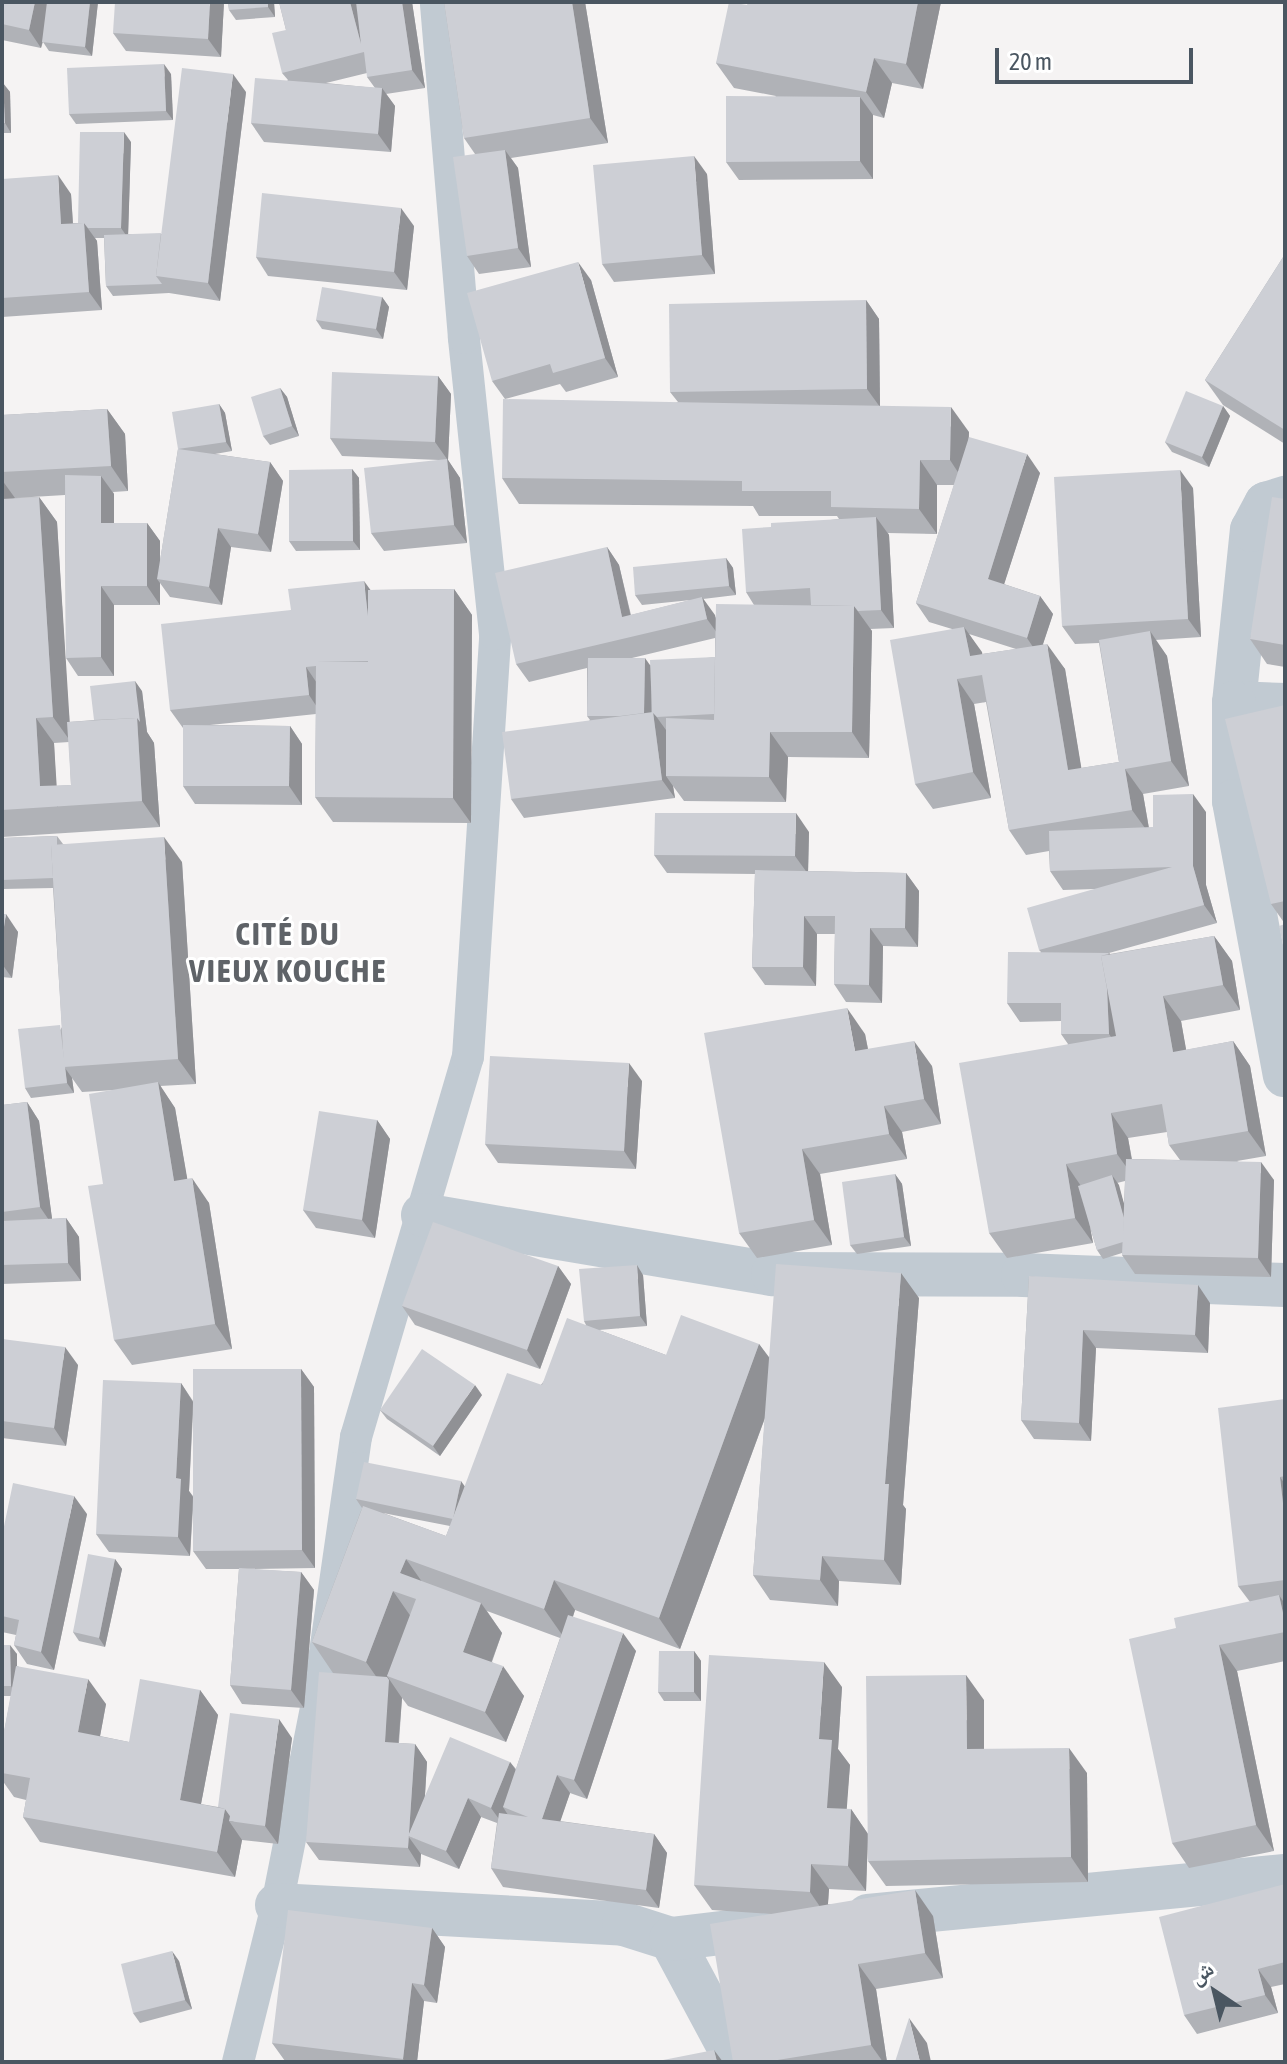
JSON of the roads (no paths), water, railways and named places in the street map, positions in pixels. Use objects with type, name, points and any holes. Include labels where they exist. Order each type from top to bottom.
[{"type":"street","points":[[1285,498],[1266,504],[1252,530],[1234,703],[1234,801],[1285,1075]]},
{"type":"street","points":[[1234,703],[1285,705]]},
{"type":"street","points":[[423,1215],[773,1274],[1023,1275],[1285,1285]]},
{"type":"street","points":[[277,1905],[624,1924],[671,1939],[1005,1900],[1285,1876]]},
{"type":"street","points":[[671,1939],[737,2062]]},
{"type":"lane","points":[[238,2062],[277,1905],[320,1687],[356,1437],[468,1057],[495,634],[464,338],[436,2]]},
{"type":"district","name":"CITÉ DU VIEUX KOUCHE","points":[[288,954]]}]
